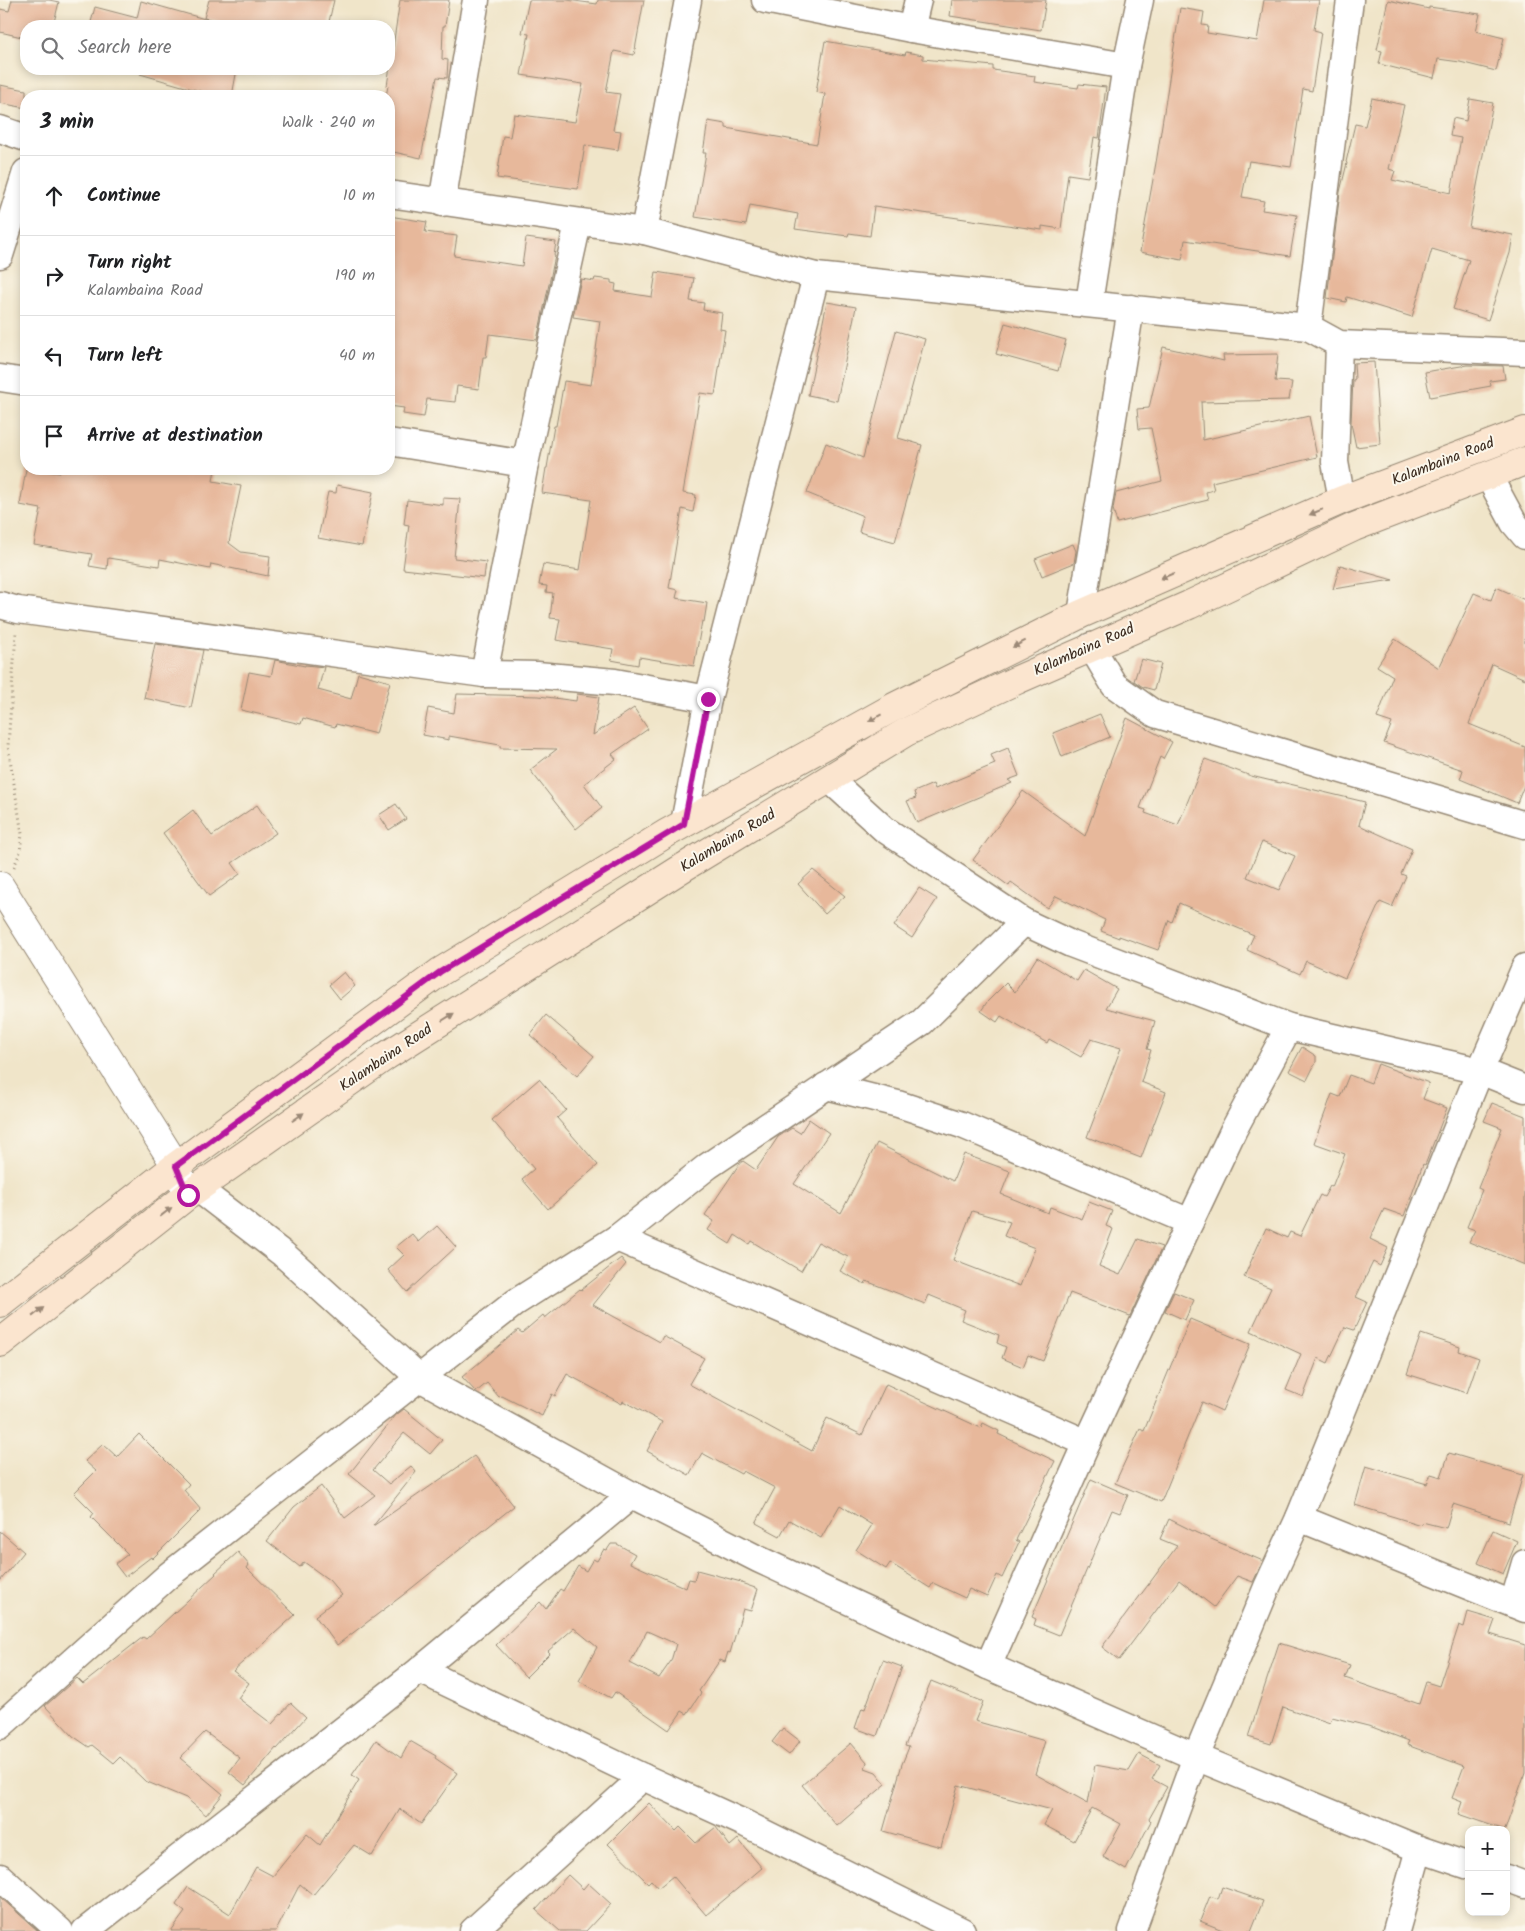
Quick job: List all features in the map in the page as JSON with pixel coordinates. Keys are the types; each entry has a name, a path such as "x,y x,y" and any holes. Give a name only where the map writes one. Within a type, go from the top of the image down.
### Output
{"main road":[{"name":"Kalambaina Road","path":"0,1303 176,1166 440,972 684,824 894,707 1081,614 1342,500 1525,431"},
{"name":"Kalambaina Road","path":"0,1343 192,1191 386,1056 684,867 906,732 1091,646 1189,605 1354,527 1525,461"}],"street":[{"path":"442,202 476,0"},
{"path":"644,232 688,0"},
{"path":"765,0 911,29 1126,66"},
{"path":"911,29 918,0"},
{"path":"1089,303 1126,66 1140,0"},
{"path":"1308,326 1350,0"},
{"path":"0,130 20,136"},
{"path":"0,255 20,191"},
{"path":"395,195 644,232 816,276 1308,326 1339,344 1525,352"},
{"path":"484,674 525,464 578,223"},
{"path":"684,824 708,699 816,276"},
{"path":"1081,614 1131,308"},
{"path":"1339,344 1335,462 1342,500"},
{"path":"0,378 20,381"},
{"path":"395,443 525,464"},
{"path":"1488,475 1514,523 1525,536"},
{"path":"9,607 484,674 537,674 615,682 708,699"},
{"path":"1091,646 1114,685 1155,714 1525,825"},
{"path":"829,779 884,829 1024,922 1071,944 1289,1027 1480,1071 1525,1089"},
{"path":"3,889 192,1191 283,1254 420,1378 632,1495 758,1559 988,1666 1196,1757 1419,1849 1465,1865"},
{"path":"0,1726 169,1575 516,1302 617,1238 708,1166 922,1022 1024,922"},
{"path":"1132,1931 1196,1757 1267,1587 1299,1518 1480,1071 1525,967"},
{"path":"988,1666 1087,1443 1190,1222 1234,1131 1289,1027"},
{"path":"826,1086 898,1104 962,1125 1190,1222"},
{"path":"617,1238 1087,1443"},
{"path":"86,1931 420,1670 632,1495"},
{"path":"1299,1518 1519,1606 1525,1563"},
{"path":"420,1670 746,1824 962,1931"},
{"path":"479,1929 643,1777"},
{"path":"1396,1931 1419,1849"},
{"path":"0,1877 60,1931"},
{"path":"1510,1879 1525,1884"}],"path":[{"path":"3,889 20,852 22,834 8,746 9,607"}],"building":[{"path":"12,0 49,0 59,2 54,20 20,20 20,37 0,32 0,9 9,11"},
{"path":"209,0 334,0 329,20 213,20 204,18"},
{"path":"400,0 449,0 445,26 443,26 442,59 448,60 447,78 437,77 421,158 395,152 395,90 387,90 387,86 389,75 395,75 395,33"},
{"path":"529,0 567,0 597,4 598,0 644,0 634,55 614,51 606,92 620,94 613,130 621,131 618,150 585,145 578,189 497,178 503,136 510,137 514,114 575,122 583,84 521,75 529,34 522,33"},
{"path":"952,0 1046,0 1041,30 950,16"},
{"path":"1264,0 1319,0 1314,30 1321,32 1312,91 1303,89 1291,167 1249,161 1242,197 1264,201 1262,210 1297,215 1290,256 1185,240 1182,260 1140,252 1180,8 1204,12 1202,25 1208,26 1207,33 1257,41"},
{"path":"1388,0 1429,9 1429,7 1480,14 1476,31 1504,38 1496,71 1460,62 1438,59 1434,78 1379,64 1382,51 1377,50"},
{"path":"141,1 208,20 92,20 95,7 137,18"},
{"path":"825,41 905,55 906,52 923,55 923,59 993,66 993,70 1035,76 1034,82 1078,88 1079,84 1106,87 1099,138 1094,137 1088,177 1068,174 1061,229 1042,226 1042,230 874,206 870,236 849,233 848,236 795,229 798,214 750,205 746,225 695,217 706,153 703,153 708,121 726,124 726,128 817,144 825,94 816,92"},
{"path":"144,75 236,75 233,90 196,90"},
{"path":"0,85 26,90 20,90 20,107 0,103"},
{"path":"1372,98 1404,105 1389,169 1395,171 1392,180 1451,193 1461,138 1450,136 1453,118 1466,121 1470,99 1493,103 1469,227 1513,235 1510,253 1488,320 1453,309 1469,260 1432,249 1412,317 1347,297 1346,302 1327,298 1340,192 1346,162 1355,124 1365,126"},
{"path":"395,217 427,222 425,232 457,236 454,256 522,266 526,238 556,242 555,256 537,340 489,334 486,357 483,357 479,389 457,386 455,402 427,399 424,417 403,414 404,408 395,407"},
{"path":"656,272 694,278 690,301 704,303 703,310 722,313 720,329 725,330 715,395 700,393 683,493 696,495 693,512 682,509 669,588 678,590 676,598 707,603 694,666 639,657 638,665 611,660 613,649 556,640 560,619 550,618 553,593 546,592 547,586 539,585 543,564 580,570 591,500 542,493 564,381 591,385 600,321 573,317 581,279 594,281 595,278 611,280 611,283 616,284 615,291 652,297"},
{"path":"827,302 856,307 837,401 808,395"},
{"path":"1005,323 1066,340 1058,371 996,354"},
{"path":"896,331 925,339 898,438 922,445 895,542 859,532 863,516 807,493 826,443 863,458"},
{"path":"1163,347 1224,361 1223,355 1278,354 1275,381 1292,382 1289,400 1201,402 1203,440 1309,416 1317,457 1212,482 1214,490 1206,492 1208,500 1117,523 1113,509 1116,493 1162,481 1151,428 1139,429 1137,409 1149,408"},
{"path":"1374,362 1380,444 1356,447 1351,423 1353,380 1355,379 1354,363"},
{"path":"1467,365 1503,366 1505,379 1490,381 1491,386 1430,397 1425,372"},
{"path":"25,475 214,475 213,481 241,486 229,543 241,552 270,556 268,576 211,564 210,569 160,559 159,566 108,558 107,569 89,566 92,554 34,545 41,509 20,505"},
{"path":"337,485 373,492 362,546 318,538 328,492 336,493"},
{"path":"443,498 460,499 454,558 486,562 484,578 403,569 409,525 404,524 407,500 443,505"},
{"path":"1073,544 1076,551 1074,563 1042,576 1035,559"},
{"path":"1340,565 1393,580 1333,589"},
{"path":"1496,587 1525,600 1525,679 1492,664 1469,724 1525,747 1525,783 1517,803 1460,779 1463,770 1384,743 1392,723 1377,718 1393,676 1377,666 1395,639 1439,668 1474,593 1491,600"},
{"path":"155,644 203,650 191,708 144,698"},
{"path":"1141,659 1161,664 1154,690 1143,687 1134,681"},
{"path":"275,660 305,666 324,667 318,690 351,699 358,673 390,682 376,734 336,724 335,727 303,718 301,724 241,710 249,672 271,676"},
{"path":"457,694 539,696 576,701 577,694 599,697 593,735 634,708 648,729 612,754 616,759 584,784 602,808 576,829 530,770 557,749 500,748 500,745 449,736 449,740 423,735 428,708 454,713"},
{"path":"1100,714 1110,737 1062,757 1053,733"},
{"path":"1127,718 1172,742 1163,759 1160,757 1140,808 1146,810 1145,813 1178,825 1205,759 1251,776 1365,802 1359,825 1412,849 1401,874 1406,876 1392,907 1380,902 1345,978 1306,961 1300,974 1247,950 1254,935 1179,903 1172,922 1169,920 1158,950 1119,936 1119,938 1101,931 1105,920 1056,896 1047,908 1011,882 1009,886 973,860 1023,791 1085,836","holes":["1262,842 1295,856 1279,890 1247,877"]},
{"path":"1008,748 1019,776 1008,780 1012,783 917,823 907,801 916,798 914,792 933,784 935,789 995,764 991,755"},
{"path":"396,804 406,819 389,830 379,815"},
{"path":"257,805 276,833 232,863 240,874 209,896 163,833 193,810 212,836"},
{"path":"813,870 845,896 825,914 798,884"},
{"path":"919,888 937,899 912,938 894,926"},
{"path":"1037,957 1077,981 1084,970 1117,989 1106,1008 1155,1021 1147,1049 1151,1050 1141,1082 1166,1092 1141,1158 1087,1137 1121,1048 1091,1039 1081,1057 1049,1039 1047,1043 1001,1016 997,1022 981,1011 987,1002 1006,983 1015,992"},
{"path":"344,972 355,986 340,999 329,985"},
{"path":"546,1015 594,1056 577,1076 530,1035"},
{"path":"1302,1047 1316,1056 1316,1062 1307,1080 1289,1071"},
{"path":"1378,1064 1429,1083 1423,1099 1447,1108 1425,1165 1423,1164 1404,1216 1384,1209 1370,1239 1388,1248 1380,1266 1373,1262 1356,1297 1367,1302 1354,1330 1345,1327 1328,1363 1318,1358 1303,1397 1286,1390 1301,1354 1251,1331 1271,1288 1244,1277 1266,1228 1287,1238 1290,1232 1300,1236 1320,1195 1324,1197 1330,1186 1332,1187 1345,1154 1314,1143 1332,1094 1340,1097 1349,1075 1371,1083"},
{"path":"539,1079 566,1110 557,1118 598,1165 548,1209 522,1179 534,1169 492,1120"},
{"path":"1492,1103 1525,1116 1525,1265 1469,1242 1475,1230 1467,1227 1482,1190 1478,1188 1502,1128 1484,1121"},
{"path":"809,1119 829,1133 794,1184 841,1213 877,1143 953,1181 964,1154 1010,1171 1001,1194 1048,1213 1050,1207 1082,1219 1089,1202 1112,1211 1106,1226 1113,1229 1099,1266 1120,1275 1138,1239 1162,1247 1130,1316 1070,1293 1043,1361 1028,1355 1023,1367 1002,1358 1006,1347 997,1343 999,1335 961,1320 965,1310 929,1295 925,1304 866,1281 865,1284 840,1271 848,1257 818,1242 801,1271 751,1241 749,1244 735,1235 730,1244 708,1230 714,1221 705,1215 740,1163 743,1161 756,1170 778,1137 792,1128 800,1133","holes":["972,1211 1010,1222 1004,1236 1035,1248 1020,1286 953,1260"]},
{"path":"437,1226 456,1247 407,1292 388,1270 404,1255 396,1247 412,1234 419,1242"},
{"path":"621,1258 626,1264 593,1305 660,1342 663,1336 704,1358 689,1384 812,1451 827,1418 862,1435 886,1384 981,1428 983,1423 999,1431 998,1434 1055,1461 1016,1540 1019,1542 1002,1578 997,1575 987,1597 969,1589 965,1598 933,1583 930,1588 890,1563 886,1569 856,1550 872,1525 840,1505 821,1538 789,1520 780,1536 756,1523 775,1488 743,1471 741,1474 702,1453 689,1475 647,1451 662,1422 623,1401 622,1404 567,1374 555,1396 552,1394 542,1416 502,1396 499,1397 487,1383 476,1392 462,1377 518,1330 522,1333 543,1315 545,1318"},
{"path":"1174,1292 1194,1300 1185,1320 1165,1311"},
{"path":"1190,1319 1250,1344 1222,1411 1202,1402 1161,1502 1115,1483 1140,1429 1144,1431"},
{"path":"1421,1334 1460,1347 1459,1351 1479,1358 1467,1393 1407,1374"},
{"path":"404,1409 442,1440 430,1454 404,1433 373,1470 389,1484 411,1466 416,1472 373,1526 474,1456 514,1506 337,1645 315,1616 342,1595 329,1580 304,1562 300,1567 267,1541 294,1507 321,1486 345,1518 375,1495 349,1474 396,1415"},
{"path":"139,1434 189,1484 184,1490 201,1510 152,1559 151,1557 125,1577 115,1564 128,1554 91,1517 94,1513 74,1493 96,1471 85,1461 103,1444 117,1457"},
{"path":"1449,1453 1523,1475 1509,1522 1453,1504 1446,1528 1422,1522 1421,1525 1355,1505 1366,1466 1427,1484 1431,1474 1441,1477"},
{"path":"1091,1479 1128,1495 1120,1513 1112,1510 1059,1635 1034,1625 1036,1619 1032,1617"},
{"path":"1169,1519 1263,1561 1253,1582 1237,1576 1214,1607 1179,1580 1119,1660 1102,1647 1177,1546 1160,1539"},
{"path":"1493,1530 1517,1541 1503,1574 1478,1563"},
{"path":"0,1531 24,1552 0,1581"},
{"path":"611,1544 617,1544 635,1554 630,1563 686,1588 689,1579 694,1580 697,1570 741,1582 758,1589 751,1611 743,1609 730,1653 728,1652 725,1662 720,1660 699,1691 701,1693 687,1714 682,1711 669,1730 615,1692 611,1698 579,1681 597,1647 574,1628 548,1651 550,1653 526,1677 496,1645 540,1602 546,1609 560,1589 563,1591 578,1566 586,1571 593,1559 597,1561 604,1549 607,1550","holes":["647,1631 676,1644 671,1661 659,1678 630,1663"]},
{"path":"238,1552 249,1565 247,1568 295,1615 233,1671 249,1683 238,1698 272,1724 291,1703 306,1717 276,1748 245,1785 229,1772 240,1758 205,1732 180,1758 223,1794 206,1815 186,1798 145,1781 120,1757 114,1763 92,1745 89,1747 73,1736 45,1706 77,1678 83,1684 143,1637 146,1639"},
{"path":"1468,1612 1495,1620 1490,1634 1525,1645 1525,1773 1506,1826 1493,1826 1458,1814 1462,1802 1452,1798 1464,1766 1407,1745 1409,1741 1372,1727 1332,1717 1330,1723 1283,1707 1271,1744 1248,1737 1279,1643 1350,1665 1345,1678 1419,1704 1426,1682 1439,1686 1459,1625 1464,1627"},
{"path":"883,1660 902,1667 877,1736 855,1728 862,1708 865,1709"},
{"path":"931,1681 983,1702 975,1721 1045,1741 1035,1774 1088,1803 1095,1765 1129,1771 1139,1754 1160,1765 1152,1779 1167,1787 1149,1819 1151,1821 1126,1870 1103,1857 1121,1824 1092,1808 1074,1841 1044,1825 1052,1810 958,1785 941,1847 883,1831 902,1764 909,1747 905,1746"},
{"path":"783,1728 800,1741 789,1755 772,1742"},
{"path":"376,1740 401,1758 410,1741 436,1756 435,1758 457,1773 421,1824 400,1809 372,1856 354,1845 313,1895 300,1884 276,1931 171,1931 185,1912 176,1905 188,1887 230,1914 256,1867 273,1876 307,1834 320,1845 359,1780 352,1775"},
{"path":"851,1743 867,1762 865,1768 876,1772 886,1784 837,1826 802,1785"},
{"path":"649,1803 676,1831 680,1827 696,1843 716,1827 730,1846 738,1839 762,1868 706,1915 673,1876 658,1888 651,1880 648,1883 608,1844"},
{"path":"568,1875 583,1889 588,1883 611,1904 586,1931 560,1931 536,1910"},
{"path":"1222,1887 1263,1901 1251,1931 1225,1931 1200,1921 1210,1896 1218,1899"},
{"path":"0,1897 38,1931 0,1931"}],"route":[{"path":"188,1195 176,1166 440,972 684,824 708,699"}]}
